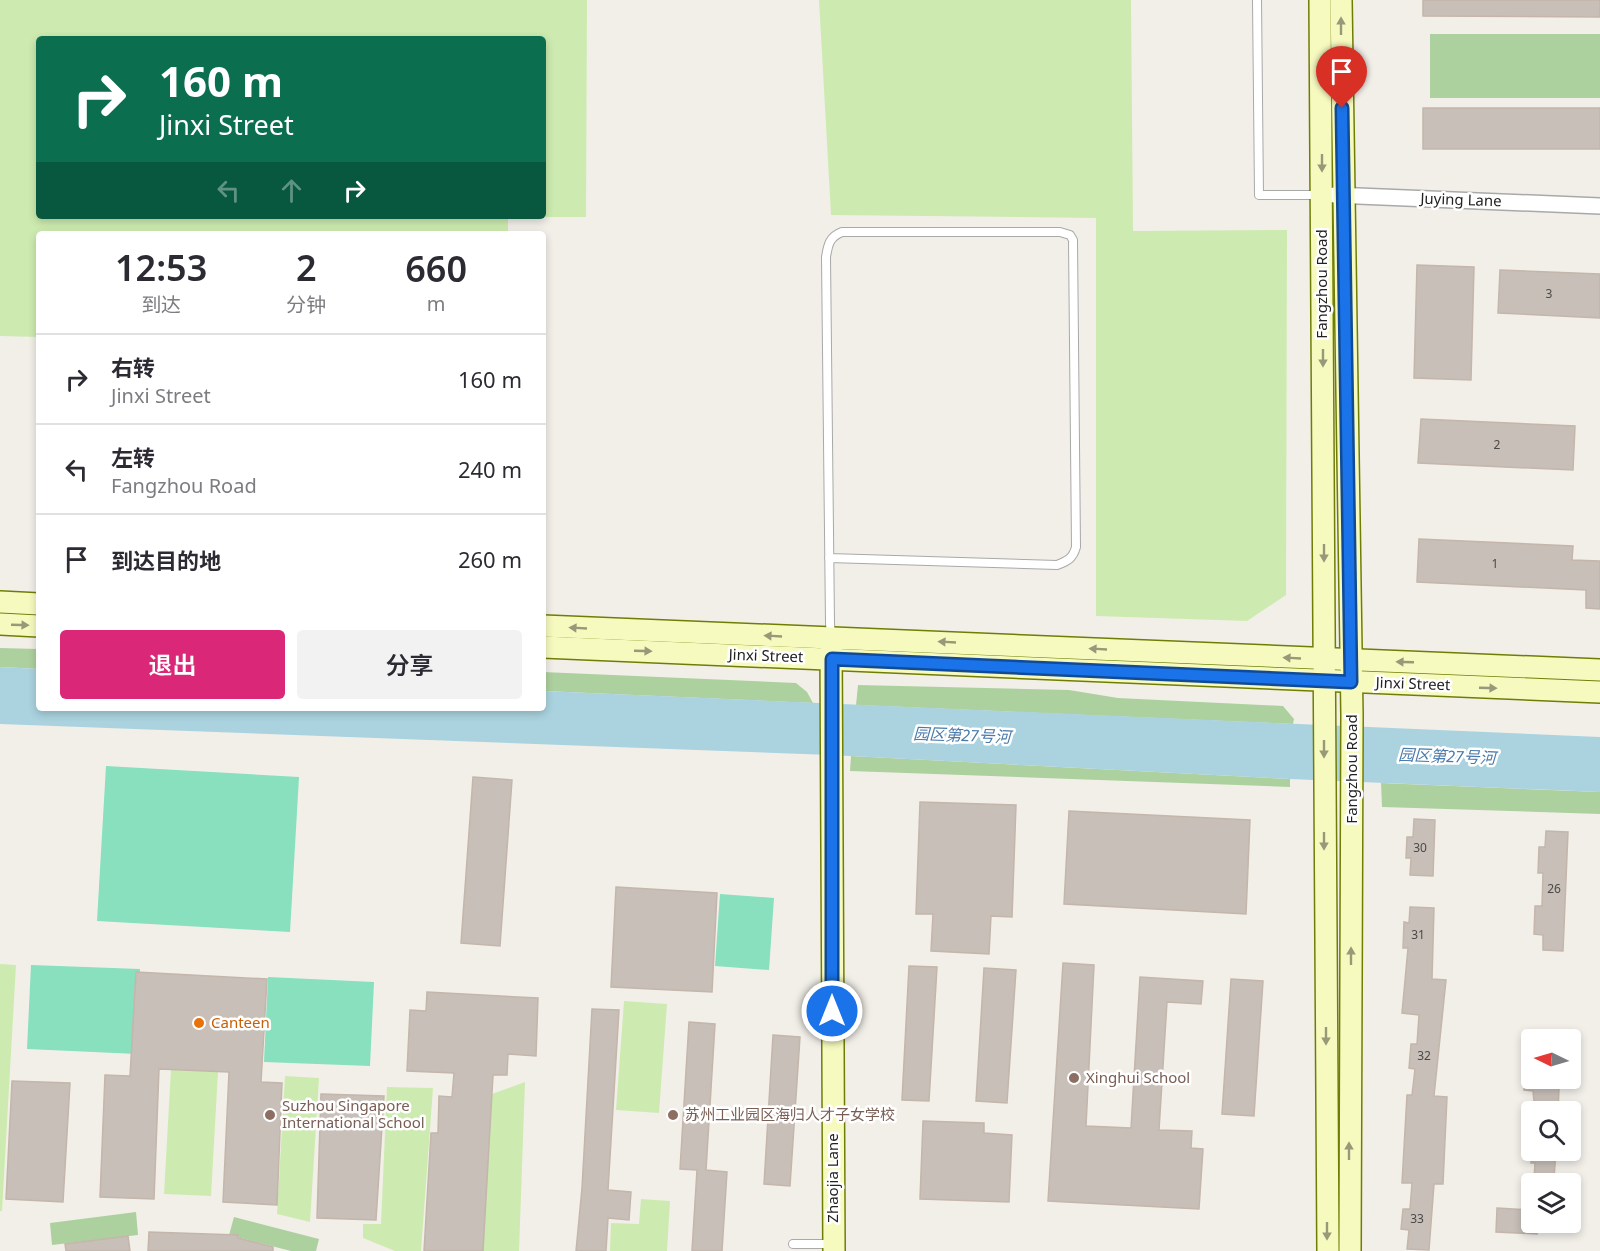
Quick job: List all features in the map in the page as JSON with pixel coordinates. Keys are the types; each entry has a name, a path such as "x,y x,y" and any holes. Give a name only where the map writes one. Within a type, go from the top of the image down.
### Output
{"main road":[{"name":"Fangzhou Road","path":"1320,0 1332,195 1351,660 1350,1251"},
{"name":"Fangzhou Road","path":"1328,1251 1324,716 1332,195 1341,0"},
{"path":"0,602 36,604"},
{"path":"0,624 36,626"},
{"name":"Jinxi Street","path":"546,626 831,638 1325,669 1351,682 1600,692"},
{"name":"Zhaojia Lane","path":"831,638 834,1247"},
{"name":"Jinxi Street","path":"546,647 832,659 1325,669 1351,660 1600,670"}],"street":[{"name":"Juying Lane","path":"1332,195 1600,206"}],"lane":[{"path":"1257,0 1259,195 1332,195"},
{"path":"829,558 1057,565 1068,561 1074,555 1076,547 1074,264 1073,240 1070,235 1060,232 842,232 834,235 829,243 826,258 829,558 831,638"},
{"path":"793,1244 834,1247"}],"green space":[{"path":"0,0 587,0 586,217 546,217 546,36 36,36 36,219 508,219 508,231 36,231 36,337 0,336"},
{"path":"819,0 1131,0 1133,231 1287,230 1286,595 1247,621 1096,616 1096,218 831,215"},
{"path":"1430,34 1600,34 1600,98 1430,98"},
{"path":"0,648 36,649 36,669 0,667"},
{"path":"546,672 796,683 807,692 813,703 546,691"},
{"path":"858,685 1069,690 1118,698 1283,706 1294,719 1293,724 856,705"},
{"path":"851,756 1290,779 1290,787 850,771"},
{"path":"106,766 299,777 290,932 97,921"},
{"path":"1381,783 1600,792 1600,814 1382,807"},
{"path":"720,894 774,898 769,970 715,966"},
{"path":"0,964 16,965 2,1211 0,1211"},
{"path":"31,965 140,969 137,1054 27,1049"},
{"path":"268,977 374,982 370,1066 264,1062"},
{"path":"624,1001 667,1004 659,1113 616,1110"},
{"path":"171,1069 218,1072 211,1196 164,1194"},
{"path":"285,1076 319,1078 310,1222 277,1214"},
{"path":"525,1082 519,1251 483,1251 492,1094"},
{"path":"387,1087 433,1088 421,1251 395,1251 363,1238 363,1224 381,1224"},
{"path":"641,1199 670,1201 667,1251 610,1251 611,1223 639,1224"},
{"path":"136,1212 138,1235 52,1245 50,1223"},
{"path":"234,1217 319,1239 316,1251 291,1251 229,1235"}],"water":[{"name":"园区第27号河","path":"0,667 36,669 36,711 546,711 546,691 1600,737 1600,792 1290,779 831,755 0,724"}],"building":[{"path":"1423,0 1600,0 1600,17 1423,16"},
{"path":"1423,108 1600,108 1600,149 1423,149"},
{"path":"1417,265 1474,267 1471,380 1414,378"},
{"path":"1500,270 1600,274 1600,318 1498,313"},
{"path":"1421,419 1575,426 1573,470 1418,463"},
{"path":"1419,539 1573,546 1572,560 1600,561 1600,609 1586,608 1586,590 1417,582"},
{"path":"473,777 512,780 500,946 461,943"},
{"path":"920,802 1016,805 1012,917 991,916 989,954 931,951 933,914 916,914"},
{"path":"1069,811 1250,820 1246,914 1064,904"},
{"path":"1414,819 1435,820 1433,876 1410,875 1411,858 1406,858 1407,837 1413,837"},
{"path":"1546,831 1568,832 1563,951 1543,950 1543,935 1534,934 1535,906 1542,906 1543,873 1538,873 1539,847 1545,847"},
{"path":"616,887 717,893 712,992 611,987"},
{"path":"1410,907 1434,908 1432,979 1446,980 1434,1096 1447,1097 1443,1184 1434,1184 1429,1250 1407,1249 1409,1230 1401,1229 1403,1209 1410,1209 1412,1183 1402,1183 1407,1095 1412,1095 1415,1069 1409,1068 1411,1044 1417,1044 1419,1015 1402,1013 1408,948 1403,948 1404,922 1409,923"},
{"path":"1063,963 1094,965 1086,1126 1131,1128 1140,977 1203,981 1201,1004 1167,1002 1159,1130 1192,1131 1191,1148 1203,1149 1199,1209 1048,1201"},
{"path":"909,966 937,967 929,1101 902,1100"},
{"path":"984,968 1016,970 1007,1103 976,1101"},
{"path":"136,972 267,979 261,1082 282,1083 277,1205 223,1202 229,1072 159,1069 154,1199 100,1197 105,1075 130,1076"},
{"path":"1231,979 1263,981 1254,1116 1222,1114"},
{"path":"427,992 538,998 536,1056 508,1054 507,1075 493,1075 483,1251 424,1251 431,1133 438,1133 439,1096 452,1097 454,1073 407,1071 410,1010 426,1011"},
{"path":"592,1009 619,1010 608,1190 631,1192 629,1220 608,1218 606,1251 576,1251 582,1188"},
{"path":"689,1022 715,1024 706,1170 727,1172 722,1251 692,1251 697,1170 680,1169"},
{"path":"773,1035 800,1037 790,1186 764,1184"},
{"path":"12,1081 70,1083 63,1202 6,1199"},
{"path":"1559,1089 1558,1101 1534,1101 1533,1091 1524,1090"},
{"path":"321,1094 384,1096 376,1220 317,1218"},
{"path":"923,1121 984,1123 984,1133 1012,1135 1009,1202 920,1199"},
{"path":"1531,1161 1555,1161 1554,1173 1534,1173 1535,1163 1531,1163"},
{"path":"1497,1208 1521,1209 1521,1233 1537,1234 1496,1232"},
{"path":"149,1232 238,1235 238,1238 273,1247 273,1251 148,1251"},
{"path":"128,1236 130,1251 66,1251 65,1244"}],"place":[{"name":"Canteen","path":"199,1023"},
{"name":"Xinghui School","path":"1074,1078"},
{"name":"Suzhou Singapore International School","path":"270,1115"},
{"name":"苏州工业园区海归人才子女学校","path":"673,1115"}],"route":[{"path":"832,1011 832,659 1351,682 1342,108"}]}
